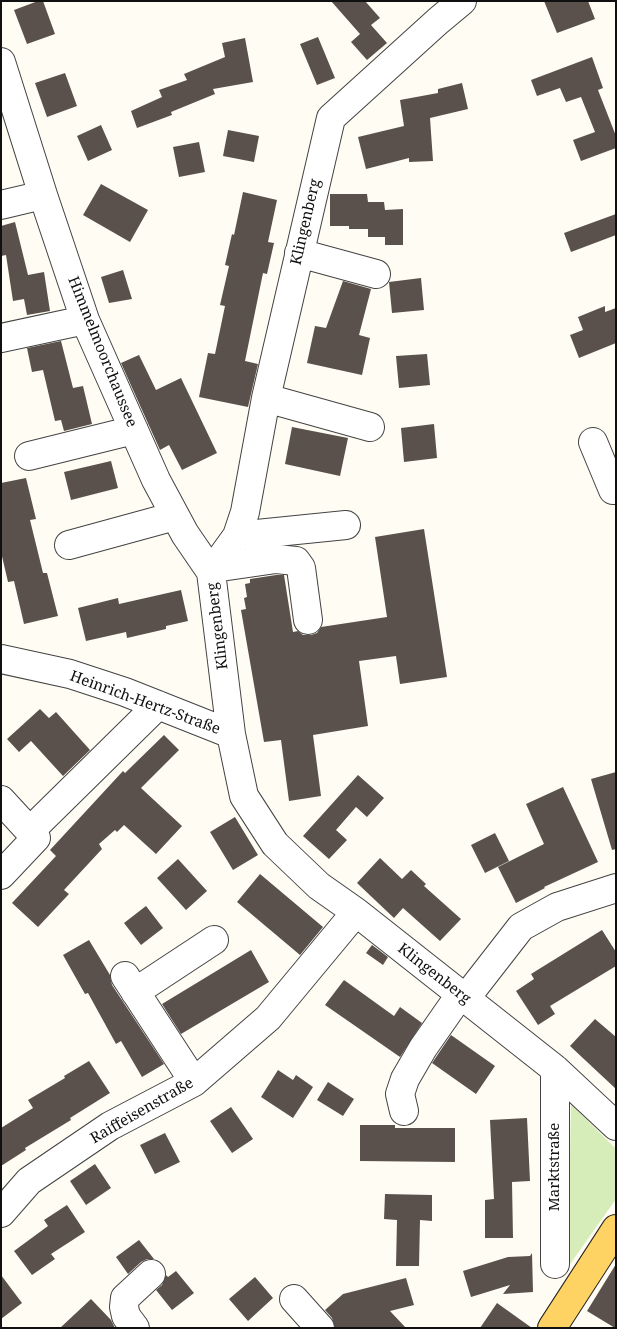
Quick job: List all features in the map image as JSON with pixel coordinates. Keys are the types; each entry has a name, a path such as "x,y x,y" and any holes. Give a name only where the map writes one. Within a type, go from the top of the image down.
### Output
{"main road":[{"path":"552,1328 616,1229"}],"street":[{"name":"Klingenberg","path":"462,1 331,118 266,398 245,512 237,536 213,570 231,734 244,796 275,844 319,886 356,912 556,1069 616,1126"},
{"name":"Himmelmoorchaussee","path":"2,70 85,320 156,480 185,534 213,570"},
{"path":"1,205 43,195"},
{"path":"299,253 376,274"},
{"path":"1,338 85,320"},
{"path":"266,398 370,427"},
{"path":"28,456 134,430"},
{"path":"594,442 613,490 616,489"},
{"path":"69,545 175,516"},
{"path":"237,536 346,525"},
{"path":"213,570 271,560 296,560 301,568 308,620"},
{"name":"Heinrich-Hertz-Straße","path":"1,659 70,674 125,692 231,734"},
{"path":"34,827 158,705"},
{"path":"1,800 36,838 1,875"},
{"path":"404,1111 400,1094 404,1079 423,1048 521,927 557,907 616,888"},
{"name":"Raiffeisenstraße","path":"1,1214 30,1181 110,1126 194,1082 268,1018 356,912"},
{"path":"194,1082 130,984 214,940"},
{"name":"Marktstraße","path":"555,1264 556,1069"},
{"path":"135,1328 126,1316 125,1298 151,1274"},
{"path":"294,1299 320,1328"}],"green space":[{"path":"571,1104 616,1149 616,1199 568,1267"}],"building":[{"path":"43,1 55,34 27,44 14,10"},
{"path":"331,1 365,1 380,18 371,25 387,43 367,60 351,42 360,34"},
{"path":"544,1 588,1 595,19 557,33"},
{"path":"318,37 335,78 317,85 300,44"},
{"path":"245,38 253,82 213,89 215,94 171,112 172,115 137,128 131,111 162,97 159,90 187,80 184,74 225,57 222,43"},
{"path":"592,57 603,88 598,90 616,136 616,148 581,161 573,140 595,132 581,97 566,102 560,88 537,96 531,80"},
{"path":"65,73 77,106 47,117 35,83"},
{"path":"462,83 468,109 430,118 433,161 409,162 409,158 366,169 358,137 404,126 400,100 438,93 438,89"},
{"path":"101,125 112,150 88,161 77,136"},
{"path":"228,130 259,136 254,162 223,156"},
{"path":"199,142 205,172 179,177 173,147"},
{"path":"101,184 148,210 130,242 83,215"},
{"path":"243,192 277,200 268,242 274,243 267,274 263,273 245,361 258,364 248,407 199,397 208,353 215,354 225,306 220,305 229,266 225,265 232,234 234,235"},
{"path":"330,194 367,194 368,202 384,202 385,210 403,209 403,245 385,245 385,237 368,237 368,229 330,226"},
{"path":"616,214 616,235 571,252 564,233"},
{"path":"15,222 28,275 44,272 50,311 27,315 24,299 13,301 6,255 1,256 1,226"},
{"path":"123,270 132,299 109,303 101,277"},
{"path":"421,278 424,310 392,313 389,282"},
{"path":"343,281 371,289 359,335 370,338 362,375 307,363 315,326 326,328"},
{"path":"605,306 605,312 616,308 616,343 579,358 570,335 583,330 578,317"},
{"path":"61,341 73,388 83,386 92,424 64,431 61,420 55,421 43,370 32,372 27,348"},
{"path":"427,354 430,385 399,388 396,356"},
{"path":"139,355 156,390 181,378 217,453 182,470 169,445 160,450 121,363"},
{"path":"434,424 437,458 404,462 401,428"},
{"path":"292,427 348,438 340,476 285,464"},
{"path":"111,461 118,488 71,500 64,472"},
{"path":"26,478 36,519 30,520 43,573 47,573 58,616 24,624 14,581 8,582 1,552 1,483"},
{"path":"424,529 447,677 400,684 396,656 359,661 368,726 313,735 321,796 289,801 281,740 264,742 241,610 246,609 244,598 247,597 245,584 250,583 250,579 284,575 293,632 298,631 303,635 317,633 321,627 387,617 375,537"},
{"path":"181,590 188,621 166,626 166,629 127,638 126,632 86,641 78,608 118,598 119,604"},
{"path":"40,709 49,718 56,712 90,750 63,776 31,741 19,752 7,739"},
{"path":"164,735 179,750 141,788 182,826 156,854 124,825 117,832 115,830 99,844 102,849 64,890 69,894 38,927 12,903 56,856 50,850 123,771 125,773"},
{"path":"616,772 616,849 612,850 591,779"},
{"path":"358,775 384,798 367,817 356,807 336,830 347,840 329,859 303,836"},
{"path":"563,787 598,862 544,887 516,903 498,867 544,844 526,804"},
{"path":"235,817 258,855 233,870 210,832"},
{"path":"495,833 509,861 485,873 471,845"},
{"path":"380,858 402,879 411,870 426,884 424,886 461,919 440,941 403,908 394,918 357,883"},
{"path":"178,859 207,891 186,910 157,878"},
{"path":"260,874 323,927 300,955 237,902"},
{"path":"146,906 163,928 141,945 124,923"},
{"path":"602,930 616,952 616,966 550,1006 555,1014 538,1025 516,991 534,979 531,974"},
{"path":"89,940 110,975 112,985 164,1064 142,1077 121,1041 116,1044 88,993 85,994 63,955"},
{"path":"372,945 388,957 383,965 366,953"},
{"path":"251,950 269,982 181,1034 162,1004"},
{"path":"344,980 394,1016 400,1007 422,1023 400,1057 325,1005"},
{"path":"595,1019 616,1037 616,1089 570,1046"},
{"path":"451,1035 495,1066 476,1094 432,1063"},
{"path":"89,1061 110,1093 25,1148 26,1150 1,1166 1,1128 33,1108 28,1100"},
{"path":"278,1070 293,1080 296,1075 313,1087 293,1118 261,1097"},
{"path":"328,1082 354,1099 343,1116 317,1100"},
{"path":"231,1107 253,1139 232,1153 210,1121"},
{"path":"527,1118 530,1181 512,1182 513,1238 485,1238 485,1200 494,1199 490,1120"},
{"path":"360,1125 395,1125 395,1128 455,1128 455,1162 360,1161"},
{"path":"165,1133 180,1162 155,1174 140,1145"},
{"path":"95,1164 111,1188 86,1205 70,1181"},
{"path":"385,1194 432,1195 432,1221 420,1220 419,1266 396,1266 397,1220 384,1219"},
{"path":"67,1205 85,1232 51,1254 55,1259 32,1275 14,1251 48,1226 44,1220"},
{"path":"139,1240 154,1259 147,1259 141,1262 128,1274 116,1257"},
{"path":"532,1253 533,1292 503,1294 510,1285 471,1297 463,1271 508,1257 530,1256"},
{"path":"616,1264 616,1328 615,1328 587,1311"},
{"path":"176,1271 194,1293 172,1310 156,1290 162,1285 166,1275 168,1277"},
{"path":"1,1275 22,1303 1,1319"},
{"path":"255,1277 273,1298 248,1321 229,1299"},
{"path":"406,1278 414,1305 390,1311 406,1328 335,1328 332,1318 325,1310 343,1294"},
{"path":"91,1299 111,1320 115,1328 60,1328"},
{"path":"497,1303 532,1328 480,1328"}]}
